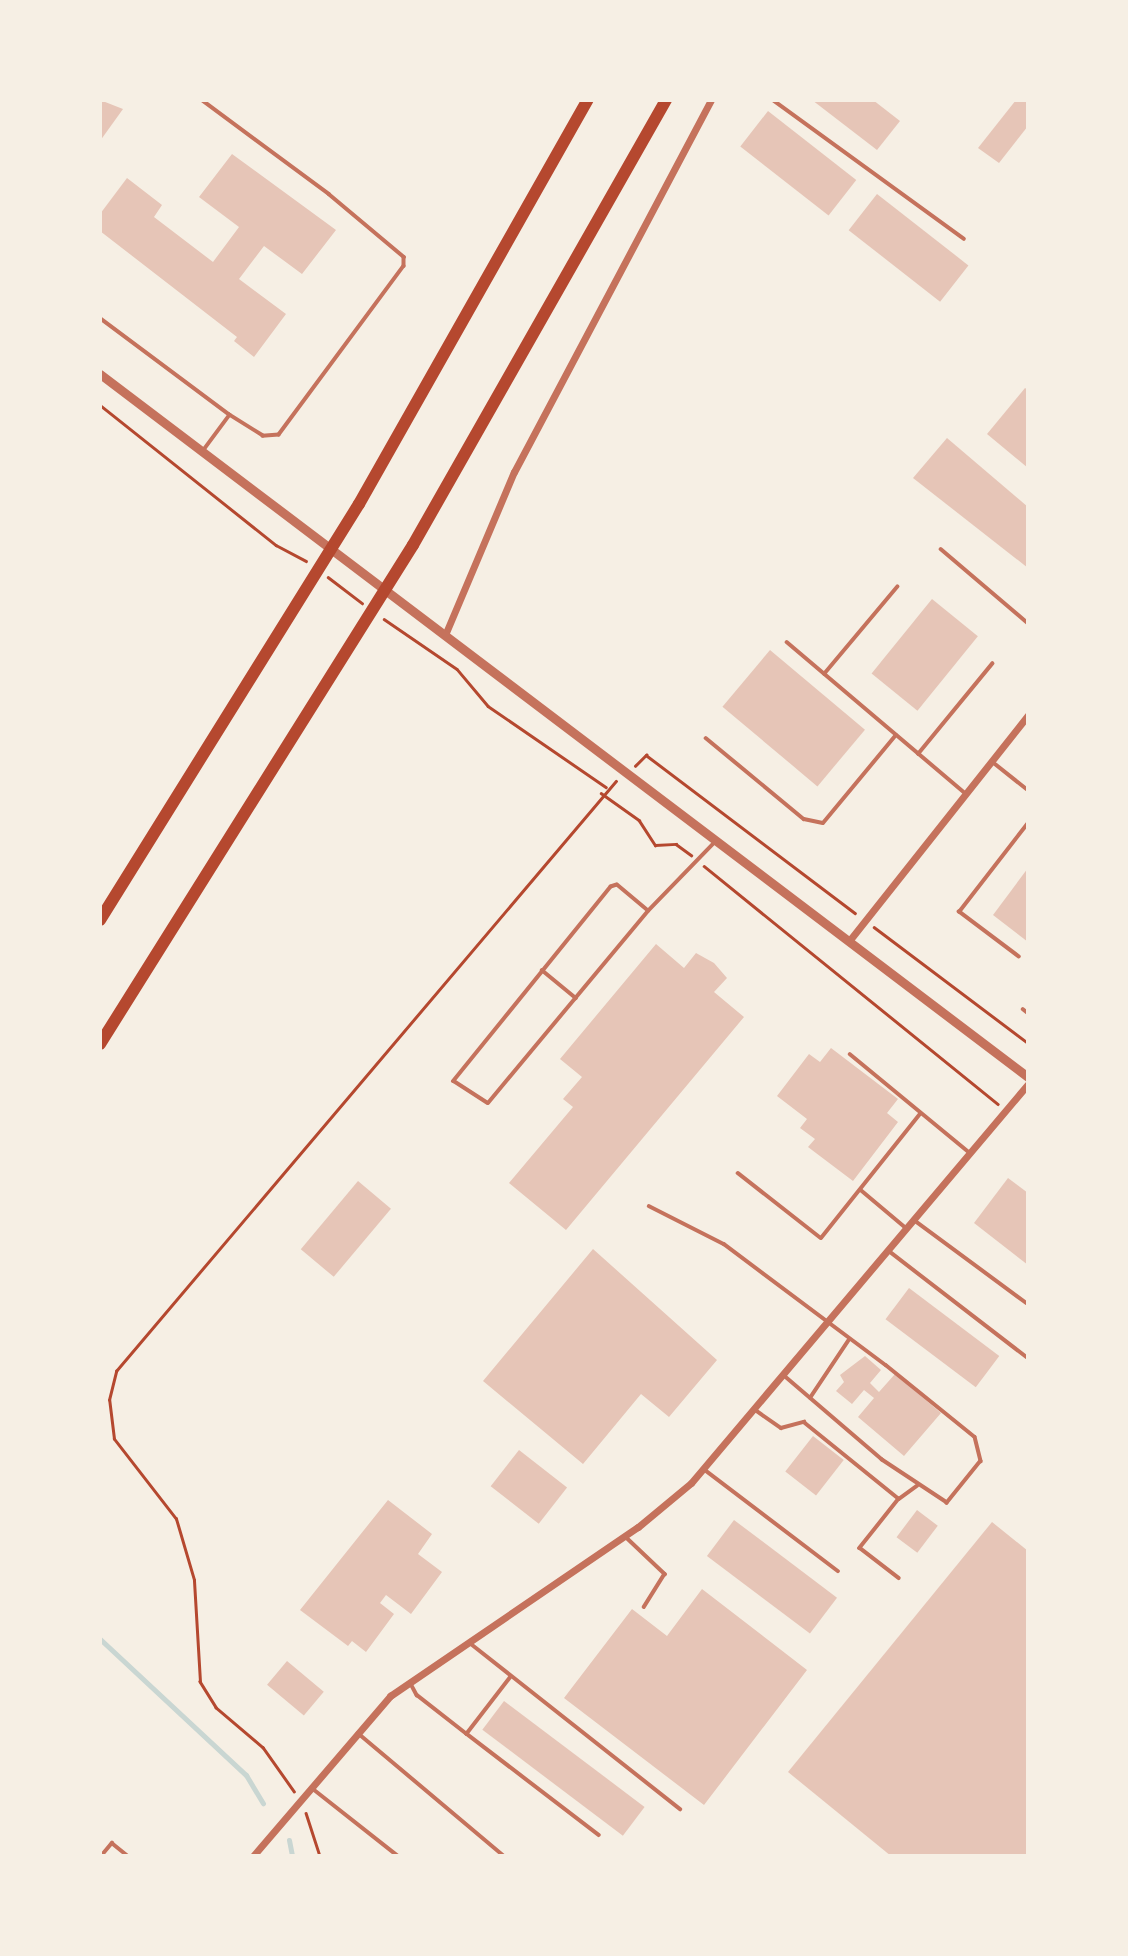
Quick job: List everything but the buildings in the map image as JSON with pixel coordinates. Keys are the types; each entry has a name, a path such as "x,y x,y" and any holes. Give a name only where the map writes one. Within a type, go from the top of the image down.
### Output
{"highway":[{"path":"100,920 359,504 588,100"},
{"path":"100,1044 413,545 666,100"}],"street":[{"path":"445,635 514,472 711,100"},
{"path":"100,374 1028,1077"},
{"path":"849,941 968,795 1028,715"},
{"path":"253,1856 357,1731 410,1681 624,1536 703,1469 1028,1084"}],"lane":[{"path":"100,318 230,415 263,436 279,435 403,274 404,257 202,100"},
{"path":"773,100 964,239"},
{"path":"202,452 230,415"},
{"path":"941,549 1028,623"},
{"path":"824,674 897,587"},
{"path":"787,642 968,795"},
{"path":"918,754 992,664"},
{"path":"706,738 804,819 823,823 896,735"},
{"path":"993,763 1028,790"},
{"path":"1018,957 959,912 1028,823"},
{"path":"648,911 617,885 611,887 454,1081 488,1103 648,911 716,841"},
{"path":"542,970 576,998"},
{"path":"1023,1009 1028,1013"},
{"path":"850,1054 917,1104 920,1114 969,1152"},
{"path":"738,1173 821,1238 920,1114"},
{"path":"860,1190 905,1227"},
{"path":"649,1206 724,1244 975,1437 981,1461 947,1503 917,1486 782,1375"},
{"path":"912,1219 1028,1304"},
{"path":"887,1250 1028,1358"},
{"path":"810,1399 848,1341"},
{"path":"754,1409 781,1427 804,1422 899,1499"},
{"path":"703,1469 838,1571"},
{"path":"900,1578 860,1548 899,1499 917,1486"},
{"path":"624,1536 665,1574 645,1607"},
{"path":"468,1641 680,1809"},
{"path":"467,1734 511,1677"},
{"path":"410,1681 417,1695 599,1835"},
{"path":"357,1731 504,1856"},
{"path":"309,1787 398,1856"},
{"path":"101,1856 112,1843 128,1856"}],"path":[{"path":"100,405 275,545 309,563"},
{"path":"319,571 457,669 488,706 607,787"},
{"path":"646,755 1028,1043"},
{"path":"320,1856 319,1836 263,1748 216,1708 200,1682 194,1580 176,1518 114,1438 109,1400 116,1371 607,787 627,773"},
{"path":"807,945 1006,1110"}],"waterway":[{"path":"100,1639 246,1775 263,1803"},
{"path":"289,1840 292,1856"}]}
